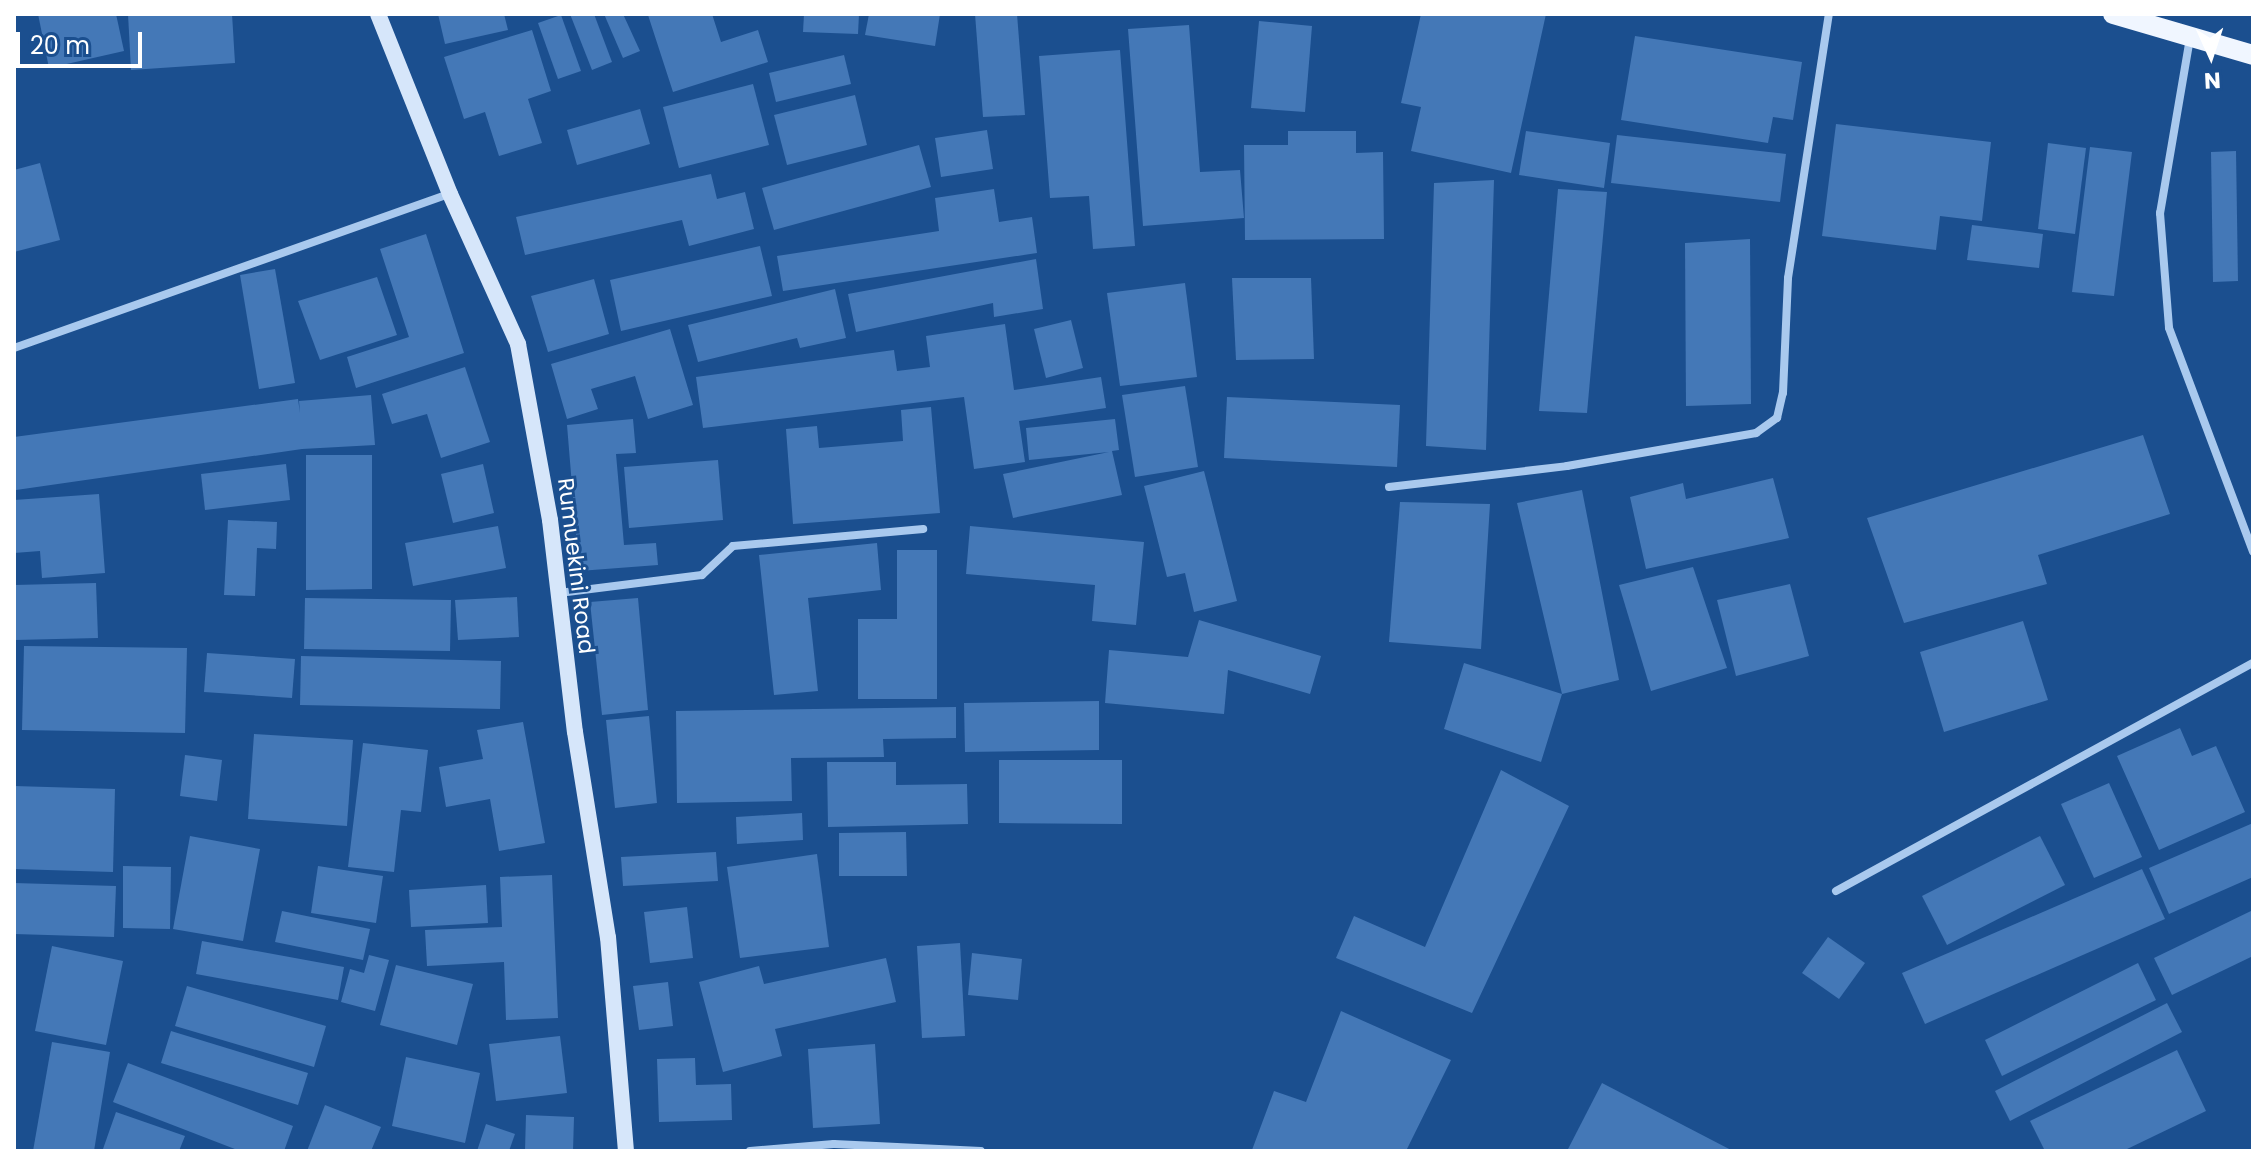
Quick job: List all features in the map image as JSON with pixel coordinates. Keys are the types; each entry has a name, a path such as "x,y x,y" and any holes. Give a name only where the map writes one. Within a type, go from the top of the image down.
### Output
{"main road":[{"path":"2113,14 2253,55"}],"street":[{"name":"Rumuekini Road","path":"378,14 450,194 518,344 608,937 626,1151"},
{"path":"1389,487 1567,466 1756,433 1777,418 1783,393 1788,278 1829,14"},
{"path":"2190,37 2160,213 2169,328 2253,552"},
{"path":"14,348 450,194"},
{"path":"558,593 702,575 733,546 923,529"},
{"path":"1836,891 2253,663"},
{"path":"750,1151 834,1144 981,1151"}],"building":[{"path":"38,14 116,14 124,51 49,68"},
{"path":"128,14 232,14 235,63 131,70"},
{"path":"438,14 504,14 508,30 445,44"},
{"path":"570,14 594,14 612,62 592,70"},
{"path":"604,14 623,14 640,51 623,58"},
{"path":"712,14 721,42 758,30 768,62 673,92 648,15"},
{"path":"804,14 859,14 858,34 803,32"},
{"path":"869,14 940,14 935,46 865,35"},
{"path":"975,14 1017,14 1025,115 983,117"},
{"path":"1421,14 1546,14 1511,173 1411,151 1421,107 1401,103"},
{"path":"561,15 581,71 558,79 538,23"},
{"path":"1259,21 1312,26 1305,112 1251,108"},
{"path":"1189,25 1200,172 1240,170 1244,218 1143,226 1128,29"},
{"path":"532,30 551,91 528,99 542,143 499,156 485,112 464,119 444,57"},
{"path":"1635,36 1802,62 1793,120 1773,117 1768,143 1621,120"},
{"path":"1120,50 1135,246 1093,249 1089,196 1050,198 1039,56"},
{"path":"844,55 851,84 776,102 769,73"},
{"path":"753,84 769,145 679,168 663,107"},
{"path":"855,95 867,145 787,165 774,115"},
{"path":"640,109 650,144 577,165 567,130"},
{"path":"1836,124 1991,142 1982,221 1940,216 1936,250 1822,236"},
{"path":"987,130 993,169 941,177 935,138"},
{"path":"1288,131 1356,131 1356,153 1383,152 1384,239 1245,240 1244,145 1288,145"},
{"path":"1526,131 1610,143 1604,188 1519,175"},
{"path":"1617,135 1786,154 1780,202 1611,183"},
{"path":"2048,143 2086,148 2075,234 2038,229"},
{"path":"919,145 931,187 774,230 762,188"},
{"path":"2090,147 2132,152 2114,296 2072,292"},
{"path":"2236,151 2238,281 2213,282 2211,152"},
{"path":"40,163 60,240 14,252 14,170"},
{"path":"711,174 717,199 745,192 754,229 689,246 682,220 525,255 516,217"},
{"path":"1494,180 1486,450 1426,446 1434,183"},
{"path":"994,189 999,222 1032,217 1037,253 783,291 777,256 939,231 935,198"},
{"path":"1558,189 1607,192 1587,413 1539,411"},
{"path":"1972,225 2043,234 2039,268 1967,260"},
{"path":"426,234 464,353 356,388 347,357 409,337 380,249"},
{"path":"1750,239 1751,404 1686,406 1685,243"},
{"path":"760,246 772,296 621,331 610,280"},
{"path":"1036,259 1043,309 994,317 993,303 856,332 848,294"},
{"path":"275,269 295,383 259,389 240,275"},
{"path":"377,277 397,335 320,360 298,301"},
{"path":"1232,278 1311,278 1314,359 1236,360"},
{"path":"594,279 609,334 548,352 531,296"},
{"path":"1185,283 1197,377 1120,386 1107,293"},
{"path":"835,289 846,338 800,348 797,338 698,362 688,325"},
{"path":"1071,320 1083,368 1046,378 1034,329"},
{"path":"1005,324 1014,390 1101,377 1106,408 1019,421 1025,462 974,469 964,397 703,428 696,377 894,350 897,371 930,367 926,336"},
{"path":"670,329 693,405 648,419 635,376 591,389 598,409 567,419 551,364"},
{"path":"465,367 490,442 441,458 427,414 392,424 382,394"},
{"path":"1185,386 1198,467 1135,477 1122,395"},
{"path":"371,395 375,445 302,449 16,490 14,437 298,399 300,413 299,401"},
{"path":"1227,397 1400,405 1397,467 1224,458"},
{"path":"931,407 940,513 793,524 786,429 817,426 819,448 903,441 901,410"},
{"path":"633,419 636,453 616,454 624,545 656,543 658,565 579,571 567,425"},
{"path":"1115,419 1119,450 1112,451 1122,495 1013,518 1003,474 1109,452 1029,460 1026,428"},
{"path":"2143,435 2170,514 2038,555 2047,584 1904,623 1867,518"},
{"path":"306,455 372,455 372,589 306,590"},
{"path":"718,460 723,520 629,528 624,467"},
{"path":"286,464 290,500 205,510 201,474"},
{"path":"483,464 494,513 453,523 441,474"},
{"path":"1204,471 1237,601 1194,612 1185,573 1167,577 1144,486"},
{"path":"1773,478 1789,538 1646,569 1630,497 1683,483 1686,499"},
{"path":"1582,490 1619,680 1562,694 1517,503"},
{"path":"99,494 105,573 42,578 40,551 14,553 14,500"},
{"path":"1400,502 1490,504 1481,649 1389,642"},
{"path":"228,520 277,522 276,549 257,548 255,596 224,595"},
{"path":"498,526 506,568 413,586 405,543"},
{"path":"970,526 1144,542 1136,625 1092,621 1095,585 966,574"},
{"path":"877,543 881,590 808,598 818,691 774,695 759,555"},
{"path":"897,550 937,550 937,699 858,699 858,619 897,619"},
{"path":"1693,567 1727,668 1651,691 1619,585"},
{"path":"96,583 98,638 15,640 14,585"},
{"path":"1790,584 1809,656 1736,676 1717,600"},
{"path":"517,597 519,637 458,640 455,600"},
{"path":"305,598 451,600 450,651 304,649"},
{"path":"638,598 648,710 602,715 590,602"},
{"path":"1199,620 1321,656 1310,694 1228,670 1224,714 1105,703 1109,650 1188,657"},
{"path":"2023,621 2048,700 1944,732 1920,652"},
{"path":"24,646 187,648 185,733 22,730"},
{"path":"207,653 295,659 292,698 204,692"},
{"path":"301,656 501,661 500,709 300,705"},
{"path":"1464,663 1562,694 1541,762 1444,729"},
{"path":"1099,701 1099,750 965,752 964,703"},
{"path":"956,707 956,738 883,739 884,757 791,758 792,801 677,803 676,711"},
{"path":"649,716 657,803 615,808 606,720"},
{"path":"523,722 545,843 499,851 490,799 446,807 439,767 483,759 477,730"},
{"path":"2180,728 2192,756 2216,746 2245,812 2159,850 2117,756"},
{"path":"254,734 353,740 347,826 248,819"},
{"path":"363,743 428,750 421,812 401,810 394,872 348,867"},
{"path":"185,755 222,760 217,801 180,796"},
{"path":"999,760 1122,760 1122,824 999,823"},
{"path":"827,762 896,762 896,785 967,784 968,824 828,827"},
{"path":"1501,770 1569,806 1472,1013 1336,958 1354,916 1425,947"},
{"path":"2109,783 2142,857 2094,878 2061,804"},
{"path":"14,786 115,789 113,872 14,869"},
{"path":"802,813 803,840 737,844 736,817"},
{"path":"2253,823 2253,877 2169,914 2149,868"},
{"path":"906,832 907,876 839,876 839,833"},
{"path":"190,836 260,849 243,941 173,929"},
{"path":"2040,836 2065,885 1947,945 1922,896"},
{"path":"716,852 718,881 623,886 621,857"},
{"path":"817,854 829,947 740,958 727,867"},
{"path":"123,866 171,867 170,929 123,928"},
{"path":"318,866 383,876 376,923 311,913"},
{"path":"2142,869 2165,919 1925,1024 1902,973"},
{"path":"552,875 558,1018 506,1020 504,962 427,966 425,930 502,927 500,877"},
{"path":"14,883 116,886 114,937 14,934"},
{"path":"486,885 488,923 411,927 409,890"},
{"path":"687,907 693,958 650,963 644,912"},
{"path":"2253,910 2253,956 2172,995 2154,958"},
{"path":"282,911 370,929 363,960 275,942"},
{"path":"1828,937 1865,963 1839,999 1802,973"},
{"path":"202,941 344,967 338,1000 196,974"},
{"path":"960,943 965,1036 922,1038 917,946"},
{"path":"52,946 123,961 106,1045 35,1031"},
{"path":"972,953 1022,959 1018,1000 968,995"},
{"path":"369,955 389,960 375,1011 341,1002 350,969 364,973"},
{"path":"886,958 896,1002 775,1029 782,1056 723,1072 699,982 759,966 764,984"},
{"path":"2138,963 2156,1000 2002,1076 1985,1040"},
{"path":"396,965 473,984 457,1045 380,1025"},
{"path":"668,982 673,1026 639,1030 633,986"},
{"path":"187,986 326,1026 314,1067 175,1026"},
{"path":"2167,1003 2182,1032 2010,1121 1995,1091"},
{"path":"1341,1011 1451,1060 1406,1151 1252,1150 1274,1091 1306,1102"},
{"path":"171,1031 308,1073 298,1105 161,1063"},
{"path":"560,1036 567,1093 496,1101 489,1044"},
{"path":"52,1042 110,1052 94,1151 33,1151"},
{"path":"875,1044 880,1124 813,1128 808,1049"},
{"path":"2177,1050 2206,1111 2123,1151 2045,1151 2030,1121"},
{"path":"406,1057 480,1073 465,1143 392,1126"},
{"path":"695,1058 696,1085 731,1084 732,1120 659,1122 657,1059"},
{"path":"128,1063 293,1126 284,1151 240,1151 113,1102"},
{"path":"1602,1083 1733,1151 1567,1151"},
{"path":"325,1105 381,1127 371,1151 307,1151"},
{"path":"116,1112 185,1136 179,1151 103,1149"},
{"path":"526,1115 574,1117 573,1151 525,1151"},
{"path":"486,1124 515,1134 509,1151 477,1151"}]}
